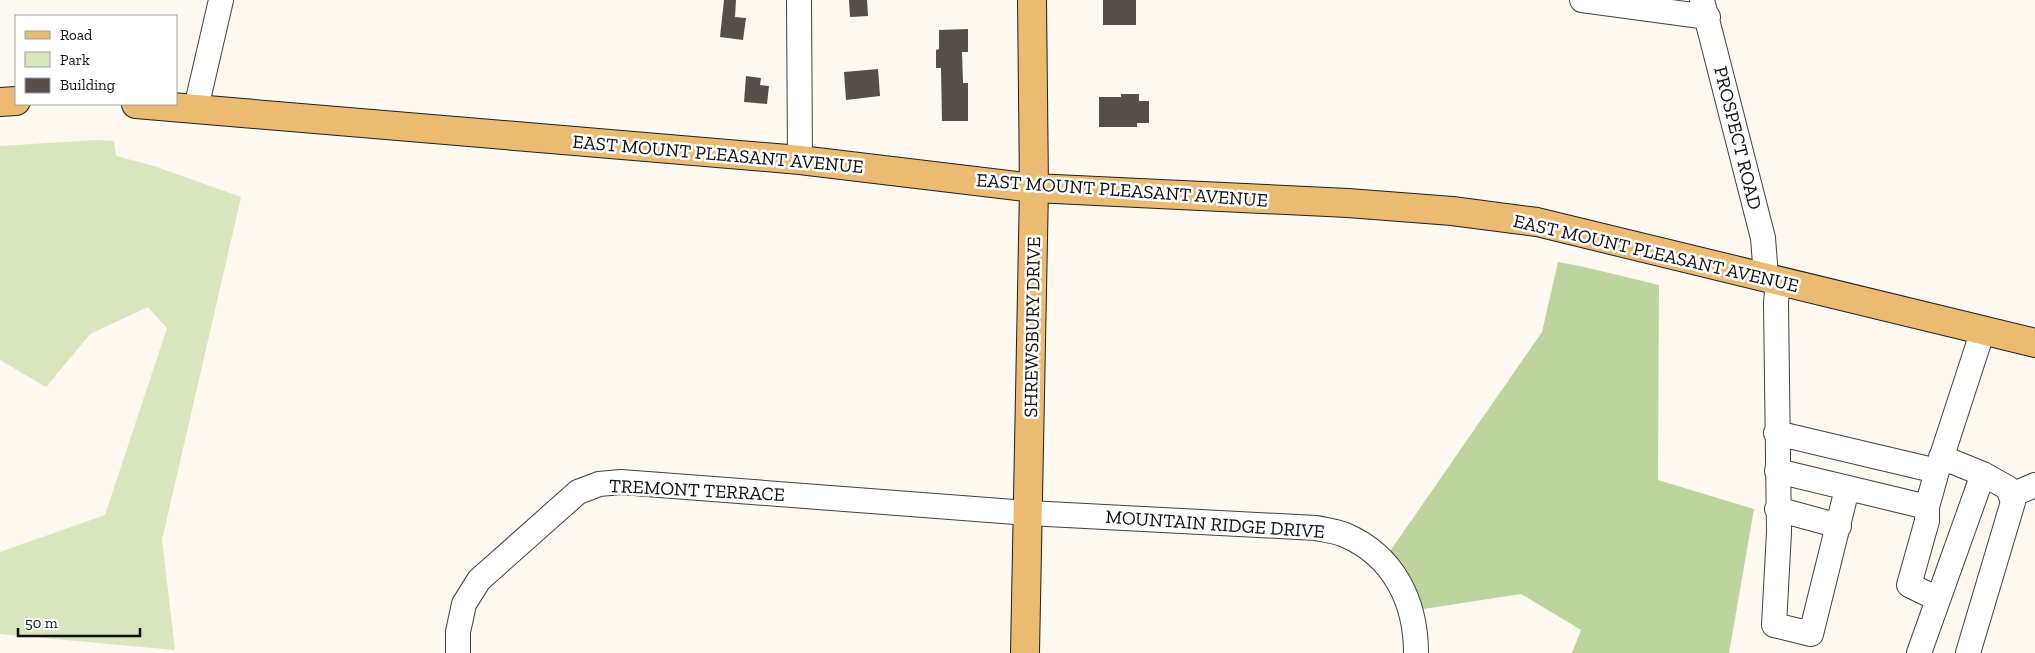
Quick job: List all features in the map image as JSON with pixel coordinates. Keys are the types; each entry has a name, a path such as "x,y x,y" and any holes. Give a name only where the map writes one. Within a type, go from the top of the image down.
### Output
{"main road":[{"name":"SHREWSBURY DRIVE","path":"1025,653 1034,188 1032,0"},
{"path":"0,102 15,101"},
{"name":"EAST MOUNT PLEASANT AVENUE","path":"151,105 800,160 1034,188 1348,203 1452,211 1537,222 2035,343"}],"street":[{"path":"196,108 221,0"},
{"path":"799,0 800,160"},
{"path":"1582,0 1705,8"},
{"name":"PROSPECT ROAD","path":"1705,8 1763,238 1776,303 1778,532 1774,624 1809,644"},
{"path":"1938,599 1908,585 1927,521 1927,507 1939,464 1983,330"},
{"path":"1776,433 1983,474 2008,488 2013,502 1968,653"},
{"path":"1777,471 1927,507"},
{"path":"1919,653 1983,474"},
{"name":"TREMONT TERRACE","path":"458,653 458,632 464,604 479,580 578,492 599,484 621,482 1028,513"},
{"path":"2012,495 2035,485"},
{"path":"1809,644 1847,489"},
{"path":"1777,509 1839,526"},
{"name":"MOUNTAIN RIDGE DRIVE","path":"1028,513 1316,528 1344,535 1366,546 1383,561 1398,580 1412,612 1416,653"}],"green space":[{"path":"96,140 114,141 116,156 154,166 241,197 162,540 175,650 0,634 0,552 105,515 167,328 148,307 90,334 46,387 0,360 0,146"},
{"path":"1558,262 1659,285 1658,480 1754,509 1729,653 1572,653 1581,630 1521,594 1417,610 1386,557 1542,332"}],"building":[{"path":"724,0 736,0 735,17 746,18 743,40 720,37"},
{"path":"849,0 867,0 868,16 850,17"},
{"path":"1103,0 1136,0 1136,25 1103,25"},
{"path":"968,29 968,52 962,52 963,83 968,83 968,121 942,121 941,68 936,68 939,30"},
{"path":"878,69 880,96 846,100 844,72"},
{"path":"746,76 761,78 760,85 769,86 767,104 744,102"},
{"path":"1121,94 1139,94 1139,101 1149,101 1149,123 1137,123 1137,127 1099,127 1099,97 1121,97"}]}
